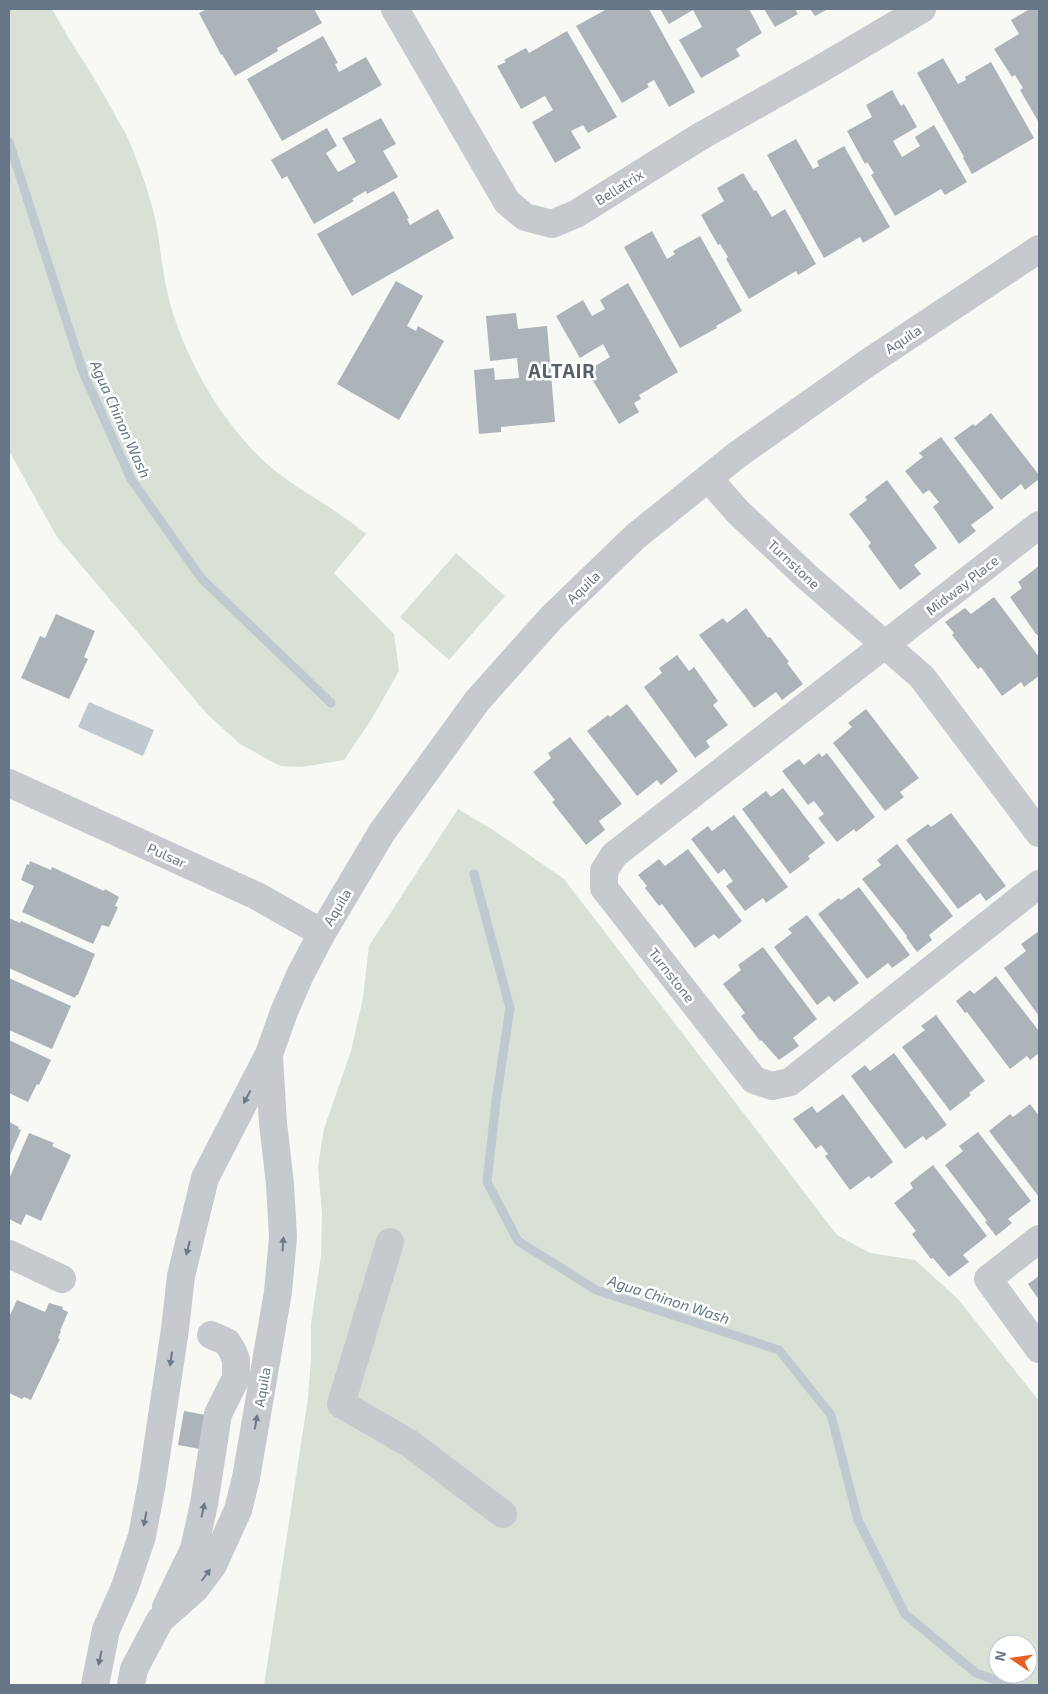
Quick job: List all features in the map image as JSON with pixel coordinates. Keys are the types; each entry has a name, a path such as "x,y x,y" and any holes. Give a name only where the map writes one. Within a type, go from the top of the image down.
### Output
{"street":[{"name":"Bellatrix","path":"395,9 507,202 525,217 552,224 576,214 701,136 922,9"},
{"name":"Aquila","path":"94,1685 106,1630 125,1588 142,1536 152,1483 181,1276 205,1178 269,1054 284,1012 322,932 382,832 477,701 552,617 636,536 737,455 866,364 1039,250"},
{"name":"Turnstone","path":"708,478 738,512 792,564 922,677 1039,833"},
{"name":"Midway Place","path":"884,645 1039,525"},
{"name":"Turnstone","path":"884,645 614,855 604,871 604,888 754,1080 772,1086 790,1082 1039,884"},
{"name":"Pulsar","path":"9,783 257,896 322,932"},
{"name":"Aquila","path":"131,1685 134,1670 160,1620 195,1589 213,1565 238,1510 246,1478 278,1292 283,1237 269,1054"},
{"path":"1039,1239 988,1278 1039,1349"},
{"path":"390,1242 341,1404 409,1443 503,1514"},
{"path":"9,1254 62,1279"},
{"path":"175,1328 270,1344 254,1365 232,1387"},
{"path":"160,1620 194,1549 204,1504 218,1414 236,1378 236,1360 227,1342 211,1335"}],"shaded area":[{"path":"9,9 52,9 127,135 154,212 166,286 178,329 197,372 209,392 236,430 267,464 366,534 334,573 394,634 399,671 371,720 344,760 302,767 280,766 240,744 207,714 57,537 9,451"},
{"path":"456,553 505,596 449,660 400,617"},
{"path":"89,702 154,730 143,756 78,727"},
{"path":"458,809 493,830 564,879 837,1235 870,1253 915,1260 958,1299 1039,1401 1039,1685 264,1685 308,1398 311,1324 321,1256 322,1213 318,1166 324,1129 351,1051 363,998 369,946"}],"building":[{"path":"207,9 314,9 322,23 277,48 278,51 235,76 221,55 199,13"},
{"path":"607,9 649,9 695,92 669,107 654,80 647,84 649,87 622,103 576,26"},
{"path":"660,9 749,9 762,33 736,49 740,56 701,78 679,40 702,27 693,10 669,24"},
{"path":"764,9 795,9 798,14 775,27"},
{"path":"810,9 828,9 815,16"},
{"path":"1030,9 1039,10 1039,123 1020,90 1023,88 1015,75 1012,77 994,49 1019,34 1011,20"},
{"path":"567,31 617,117 588,133 583,125 571,131 581,148 555,163 532,122 553,110 545,96 521,109 497,66 526,48 529,53"},
{"path":"323,36 338,63 335,64 339,72 366,57 382,85 282,141 247,79"},
{"path":"943,58 958,84 966,80 965,77 991,62 1034,138 972,174 917,73"},
{"path":"892,90 901,106 904,104 917,127 893,141 902,157 920,146 915,137 934,125 967,182 945,195 941,189 895,216 871,175 874,173 867,162 865,164 847,131 872,117 866,105"},
{"path":"381,118 396,144 383,151 398,177 367,194 366,191 352,199 354,201 314,224 287,176 282,179 271,160 327,128 337,146 326,153 338,172 356,162 342,138"},
{"path":"796,139 813,169 819,166 817,161 844,146 890,227 863,243 860,237 824,258 767,155"},
{"path":"743,173 772,217 785,209 816,264 798,275 796,271 749,299 726,259 728,257 720,244 718,245 701,215 724,201 717,188"},
{"path":"394,191 409,218 407,219 410,225 438,209 454,238 352,296 317,234"},
{"path":"652,231 667,259 675,254 673,251 700,236 742,311 716,326 717,328 680,348 624,247"},
{"path":"396,281 423,296 407,326 416,331 418,326 444,341 399,420 337,384"},
{"path":"628,283 678,372 639,395 641,399 634,403 639,412 619,424 587,371 610,357 603,344 580,358 556,316 583,300 592,316 605,309 600,300"},
{"path":"516,313 518,329 547,326 555,422 501,427 501,432 479,434 474,370 494,368 495,380 519,378 517,358 490,361 486,316"},
{"path":"991,413 1039,475 1039,479 1025,490 1021,484 1001,500 954,438 973,424 975,426"},
{"path":"941,437 994,508 971,525 976,531 959,544 933,507 939,502 929,490 923,494 905,471 923,457 919,453"},
{"path":"887,480 937,548 914,565 921,574 900,590 868,546 871,543 849,514 867,500 865,497"},
{"path":"1039,566 1039,636 1010,597 1022,588 1018,582"},
{"path":"994,597 1039,657 1039,676 1024,687 1021,682 1002,696 981,667 978,669 952,635 954,633 945,622 965,608 971,614"},
{"path":"746,608 789,662 787,663 803,684 782,700 776,692 754,708 699,635 723,618 727,623"},
{"path":"56,614 95,631 84,657 88,659 69,699 21,678 40,636 45,638"},
{"path":"677,655 689,671 694,667 718,701 713,705 728,725 706,741 710,747 695,758 644,687 662,673 659,668"},
{"path":"627,704 678,771 661,785 657,780 637,796 587,731 608,715 610,717"},
{"path":"866,709 919,778 900,792 904,797 885,811 833,743 852,727 848,723"},
{"path":"570,737 622,804 599,821 605,830 586,845 552,802 555,800 533,772 551,758 548,753"},
{"path":"819,753 822,757 827,753 875,817 856,832 854,829 837,842 818,818 824,814 814,801 808,805 782,771 799,759 804,765"},
{"path":"783,788 825,843 808,856 810,859 790,874 742,809 766,791 771,797"},
{"path":"951,813 1006,886 986,901 980,893 958,909 906,840 928,824 931,827"},
{"path":"734,815 788,887 766,903 763,898 745,911 726,886 733,881 724,869 718,874 691,839 708,826 712,831"},
{"path":"897,844 953,916 929,935 932,940 917,952 907,936 862,879 881,865 877,860"},
{"path":"688,849 742,921 719,939 714,934 695,948 662,904 659,906 638,875 659,859 665,866"},
{"path":"30,861 51,870 52,867 104,891 105,889 119,897 115,906 118,907 109,927 102,925 93,944 22,912 34,886 21,880"},
{"path":"859,887 910,955 892,968 888,963 867,979 818,914 839,898 841,900"},
{"path":"807,915 859,983 834,1002 829,996 817,1005 774,947 792,933 788,929"},
{"path":"9,918 20,923 21,921 95,954 75,998 9,968"},
{"path":"1039,931 1039,1016 1004,968 1026,951 1021,944"},
{"path":"763,947 817,1019 793,1038 799,1046 779,1060 760,1041 741,1016 745,1013 723,984 741,970 738,965"},
{"path":"996,976 1039,1031 1039,1053 1030,1060 1027,1056 1010,1069 967,1012 965,1013 956,1001 970,990 974,994"},
{"path":"9,978 71,1006 52,1049 9,1030"},
{"path":"936,1015 985,1081 969,1093 971,1095 950,1111 902,1047 925,1030 921,1026"},
{"path":"9,1040 51,1060 28,1102 9,1093"},
{"path":"894,1053 947,1125 926,1140 923,1136 905,1149 851,1076 865,1065 870,1071"},
{"path":"843,1094 893,1162 871,1179 869,1176 850,1190 825,1156 828,1154 821,1145 816,1149 793,1119 812,1106 817,1113"},
{"path":"1030,1104 1039,1116 1039,1197 989,1131 1010,1114 1013,1117"},
{"path":"9,1122 21,1130 9,1158"},
{"path":"978,1132 1031,1201 1008,1219 1012,1223 996,1236 945,1165 963,1151 959,1146"},
{"path":"29,1133 54,1143 52,1146 71,1155 41,1221 26,1214 21,1225 9,1219 9,1179"},
{"path":"933,1165 987,1236 963,1255 969,1262 949,1277 933,1258 931,1259 912,1234 916,1231 894,1203 913,1188 910,1183"},
{"path":"1039,1276 1039,1300 1028,1284"},
{"path":"17,1300 45,1312 49,1303 63,1307 62,1309 68,1312 60,1331 58,1338 60,1339 31,1400 24,1397 22,1399 9,1393 9,1317"},
{"path":"184,1411 206,1415 200,1449 178,1445"}],"waterway":[{"name":"Agua Chinon Wash","path":"9,142 83,372 131,479 201,578 331,703"},
{"name":"Agua Chinon Wash","path":"474,874 510,1008 496,1101 487,1182 518,1241 596,1290 779,1350 831,1415 858,1520 905,1614 976,1673 1010,1685"}],"district":[{"name":"ALTAIR","path":"562,370"}]}
